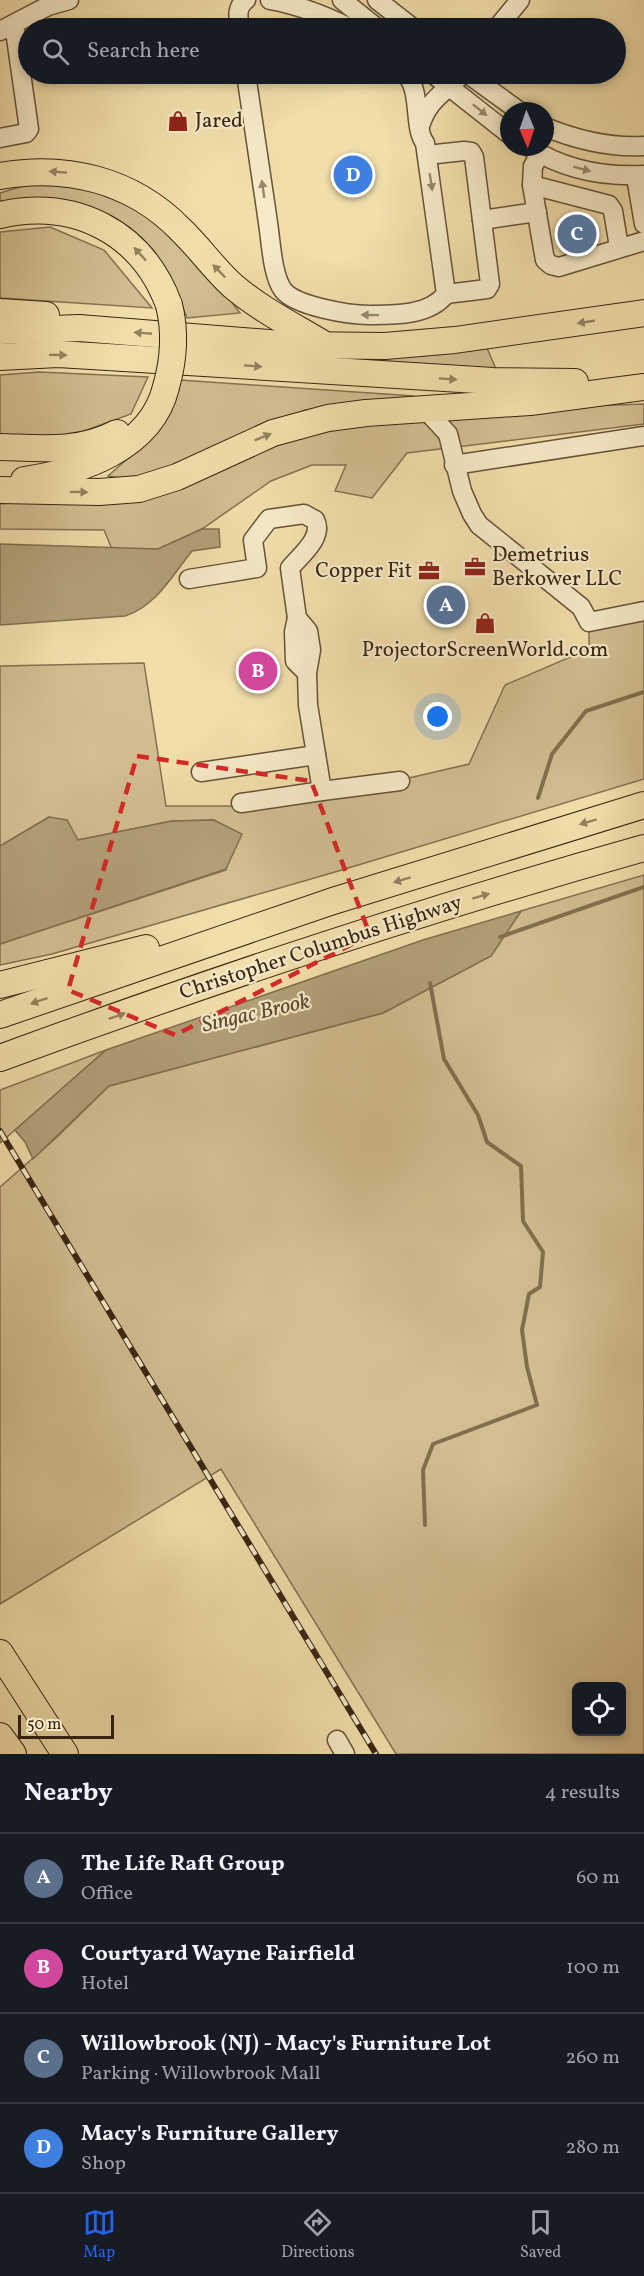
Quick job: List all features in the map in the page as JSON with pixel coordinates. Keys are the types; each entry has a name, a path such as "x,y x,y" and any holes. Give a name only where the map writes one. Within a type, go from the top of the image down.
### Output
{"highway":[{"path":"0,176 37,171 75,174 114,184 165,215 233,285 250,299 327,346"},
{"path":"0,215 30,211 52,212 81,217 108,228 141,254 162,286 169,305 174,331 174,345 162,402 141,431 114,452 96,461 53,474 0,483"},
{"path":"0,312 60,316 79,328"},
{"path":"0,331 79,328 327,346 385,346 423,344 644,313"},
{"path":"0,357 58,354 530,382 583,382 644,376"},
{"path":"0,447 54,449 93,444 127,427 166,387"},
{"path":"0,490 99,492 139,489 177,477 254,441 294,426 345,415 530,402 644,387"},
{"name":"Christopher Columbus Highway","path":"0,1015 333,901 644,805"},
{"name":"Christopher Columbus Highway","path":"0,1058 61,1035 394,923 644,848"},
{"path":"0,985 333,901"},
{"path":"0,1068 61,1035"},
{"path":"0,1653 65,1754"},
{"path":"0,1667 47,1754"},
{"path":"0,1736 13,1754"}],"street":[{"path":"25,18 48,6 69,0"},
{"path":"238,18 240,5 246,0"},
{"path":"270,0 298,6 330,18"},
{"path":"342,0 364,18"},
{"path":"377,0 400,18"},
{"path":"505,18 520,0"},
{"path":"7,27 18,78"},
{"path":"0,138 26,134 29,129 19,84"},
{"path":"247,84 273,256 283,290 294,299 319,307 363,315 416,312 435,304 446,294 483,290 489,287 474,157 471,152 464,150 427,155"},
{"path":"411,84 414,91 420,136 425,143 446,294"},
{"path":"420,126 424,112 439,93 451,84"},
{"path":"460,84 500,125"},
{"path":"482,84 507,102"},
{"path":"554,131 573,139 595,143 628,147 644,146"},
{"path":"534,156 532,185 545,260 551,265 559,267 570,265 644,240"},
{"path":"547,156 573,167 598,173 644,176"},
{"path":"644,176 637,183 644,224"},
{"path":"532,185 609,205 613,212 619,247"},
{"path":"482,220 537,212"},
{"path":"425,410 448,434 454,465 466,502 479,525 581,607 589,622 644,611"},
{"path":"454,465 644,436"},
{"path":"257,568 253,540 264,523 269,519 304,514 315,520 318,533 290,568 297,618 308,631 311,650 307,673 308,705 322,791"},
{"path":"189,579 257,568 277,566 290,568"},
{"path":"201,771 316,755"},
{"path":"241,803 400,781"}],"highlighted area":[{"path":"137,756 311,781 370,935 175,1035 68,990"}],"shaded area":[{"path":"36,182 86,188 148,214 204,266 240,313 187,318 173,282 154,251 103,212 36,202 0,204 0,193"},
{"path":"50,227 104,250 152,308 0,298 0,232"},
{"path":"487,348 496,369 354,359"},
{"path":"39,372 148,377 131,414 62,439 0,439 0,375"},
{"path":"180,380 414,396 305,410 140,481 108,476 151,438"},
{"path":"644,404 644,424 407,453 372,498 335,491 346,465 312,465 271,481 202,529 158,549 112,549 104,530 0,529 0,504 37,501 346,426 500,409"},
{"path":"644,615 644,779 52,954 0,965 0,944 226,870 214,820 172,821 78,840 49,817 0,846 0,666 144,663 166,806 265,806 370,787 469,764 505,685 589,649 589,626"},
{"path":"644,875 644,1754 396,1754 221,1469 0,1604 0,1187 56,1138 109,1086 383,1013 491,956 521,911"},
{"path":"106,1050 15,1130 0,1143 0,1090"}],"water":[{"path":"202,529 219,529 220,547 192,551 155,598 136,611 125,616 0,625 0,544 158,549"},
{"path":"49,817 67,820 78,840 172,821 214,820 242,834 226,869 0,944 0,846"},
{"path":"521,911 491,956 383,1013 109,1086 33,1159 25,1142 15,1130 106,1050 423,940"}],"waterway":[{"name":"Singac Brook","path":"538,798 552,754 586,711 644,692"},
{"path":"500,937 644,887"},
{"path":"425,1525 423,1470 433,1444 537,1405 527,1367 522,1330 529,1294 540,1287 543,1252 523,1221 521,1166 487,1142 478,1115 444,1059 430,983"}],"railway":[{"path":"0,1131 376,1754"}],"place":[{"name":"Jared","path":"178,121"},
{"name":"Macy's Furniture Gallery","path":"353,175"},
{"name":"Willowbrook (NJ) - Macy's Furniture Lot","path":"577,234"},
{"name":"Demetrius Berkower LLC","path":"475,567"},
{"name":"Copper Fit","path":"429,571"},
{"name":"The Life Raft Group","path":"446,605"},
{"name":"ProjectorScreenWorld.com","path":"485,623"},
{"name":"Courtyard Wayne Fairfield","path":"258,671"}]}
